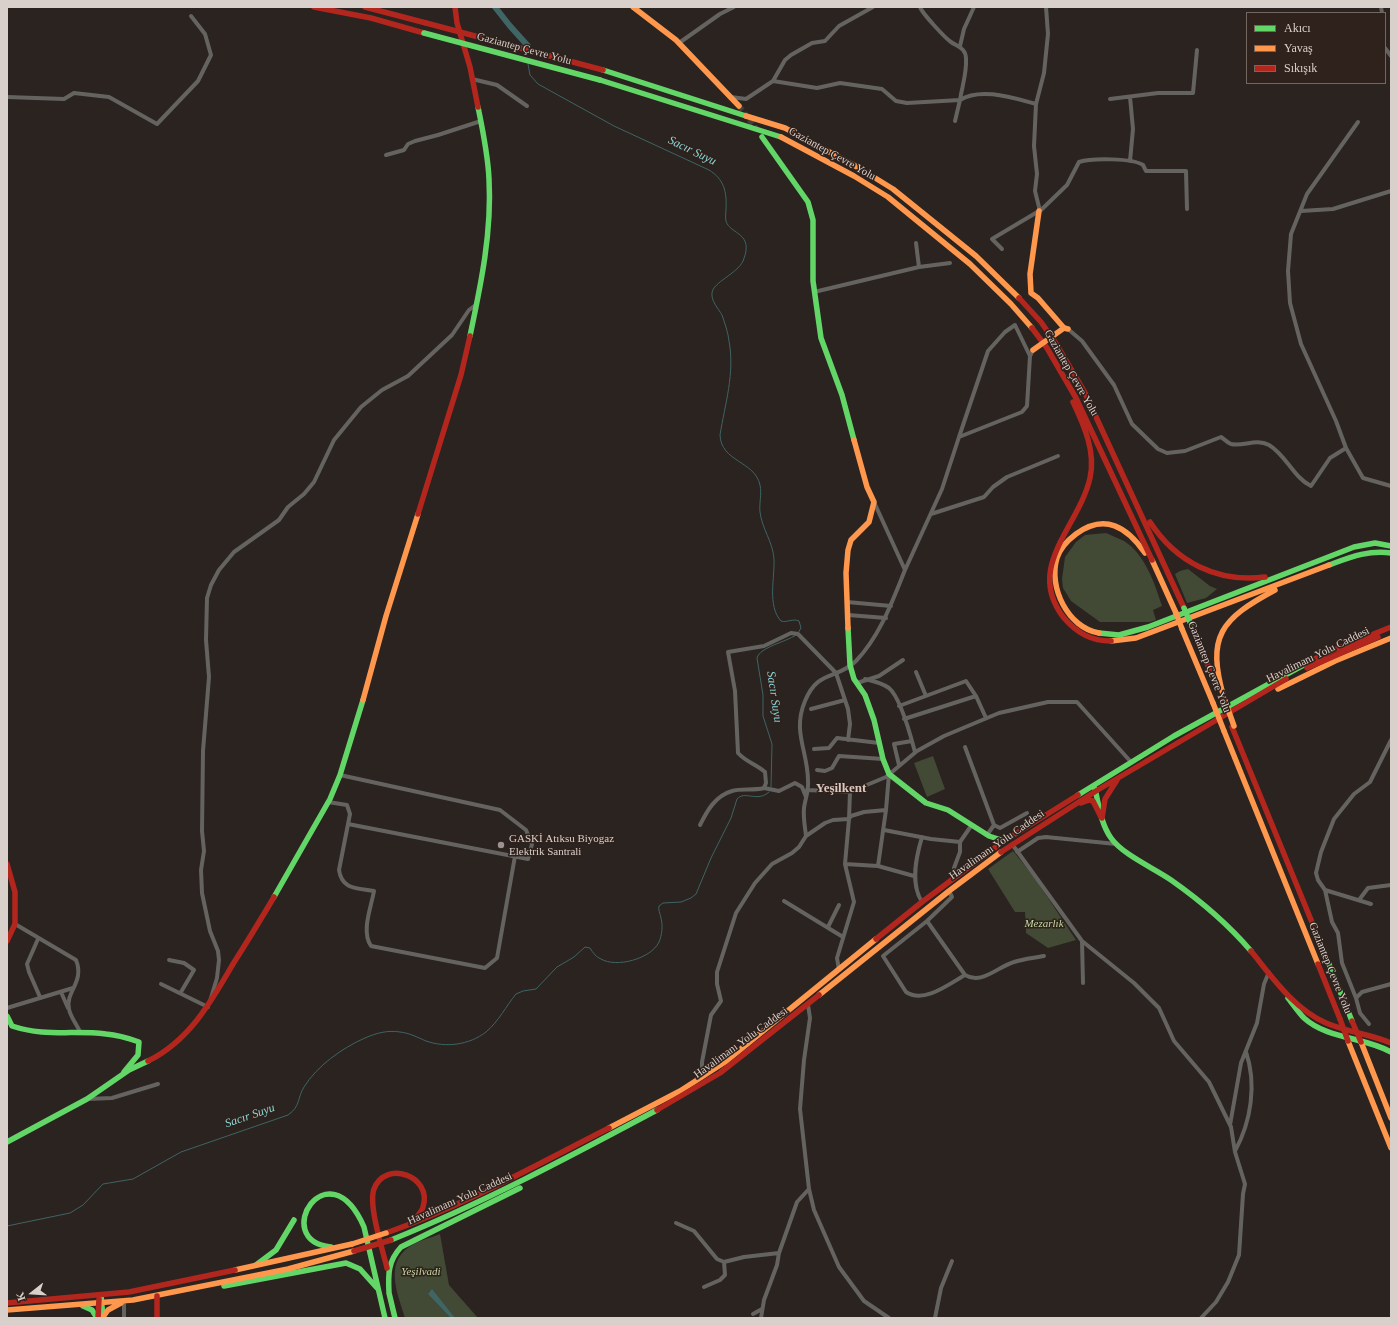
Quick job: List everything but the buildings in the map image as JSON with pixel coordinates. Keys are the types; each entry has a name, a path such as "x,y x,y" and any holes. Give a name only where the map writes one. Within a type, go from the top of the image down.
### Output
{"main road":[{"name":"Gaziantep Çevre Yolu","path":"314,7 364,17 600,80 781,137 854,176 888,197 970,264 1011,304 1033,328 1047,348 1076,398 1175,612 1340,1018 1391,1148"},
{"name":"Gaziantep Çevre Yolu","path":"365,7 602,70 785,128 859,168 894,189 976,256 1018,297 1041,322 1055,342 1085,393 1153,537 1223,699 1238,742 1391,1118"},
{"path":"7,1142 87,1099 122,1075 164,1053 186,1033 208,1006 275,894 328,802 340,775 370,679 386,616 461,375 482,284 489,220 489,179 481,121 472,79 457,23 455,7"},
{"path":"633,7 678,42 740,106"},
{"path":"762,137 808,202 813,220 814,292 821,338 842,395 867,487 874,502 869,522 851,540 848,550 846,573 850,665 857,683 865,695 874,720 883,759 889,774 926,803 948,810 988,836 1004,841"},
{"path":"1031,353 1066,329 1038,298 1031,293 1030,274 1039,211"},
{"path":"1047,348 1082,422 1089,442 1091,460 1090,478 1084,497 1057,545 1049,570 1052,599 1063,618 1074,629 1085,636 1109,642 1136,638 1368,551 1391,553"},
{"path":"1085,393 1153,527 1175,552 1216,574 1247,580 1271,576 1365,544 1374,543 1391,546"},
{"path":"1175,612 1146,555 1133,536 1126,530 1110,524 1091,525 1080,530 1062,549 1058,559 1056,580 1059,597 1063,605 1074,619 1088,630 1109,635 1122,634 1148,627 1318,560"},
{"path":"1223,699 1218,682 1215,657 1220,634 1226,622 1242,608 1263,596 1321,568"},
{"path":"1252,692 1269,678 1306,659 1391,622"},
{"name":"Havalimanı Yolu Caddesi","path":"7,1310 124,1301 157,1296 178,1290 288,1269 391,1240 488,1198 587,1148 682,1097 720,1073 1012,844 1070,807 1131,762 1252,692 1329,652 1391,627"},
{"name":"Havalimanı Yolu Caddesi","path":"7,1303 129,1292 252,1267 352,1244 409,1225 481,1193 600,1134 680,1091 702,1077 768,1028 922,902 1004,841 1097,787 1123,775 1306,669 1391,632"},
{"path":"1243,705 1335,661 1391,638"},
{"path":"1102,818 1104,804 1110,790 1123,775"},
{"path":"1097,787 1102,818"},
{"path":"1070,807 1090,800 1097,806 1106,830 1116,844 1164,875 1212,912 1231,929 1279,984 1301,1014 1316,1027 1370,1041 1391,1052"},
{"path":"988,836 992,850"},
{"path":"7,864 15,892 15,924 7,941"},
{"path":"1279,984 1308,1012 1324,1023 1370,1035 1391,1043"},
{"path":"7,1016 12,1026 23,1031 42,1034 106,1032 139,1042 141,1048 139,1056 122,1075"},
{"path":"388,1270 390,1260 400,1247 522,1187 560,1166 587,1148"},
{"path":"395,1318 389,1293 388,1270 373,1204 374,1189 378,1182 390,1175 397,1173 411,1175 416,1178 424,1189 424,1205 421,1212 409,1225"},
{"path":"339,1247 327,1248 319,1245 307,1234 305,1228 304,1213 312,1202 322,1195 340,1195 350,1201 358,1213 364,1227 383,1317 393,1311"},
{"path":"252,1267 276,1250 294,1220"},
{"path":"178,1290 194,1291 258,1281 346,1263 358,1267 365,1272 377,1288"},
{"path":"100,1318 101,1295"},
{"path":"156,1318 157,1296"},
{"path":"100,1318 108,1310 124,1301"},
{"path":"79,1305 92,1310 100,1318"}],"street":[{"path":"678,42 720,14 734,7"},
{"path":"731,97 746,99 773,81 785,60 791,55 812,43 825,41 839,26 873,7"},
{"path":"920,7 924,14 950,42 960,46"},
{"path":"955,121 960,100 966,59 960,46 964,29 974,7"},
{"path":"1046,7 1048,34 1044,74 1036,104 1034,146 1037,174 1035,191 1040,210 1067,185 1079,162 1087,159 1130,160 1143,165 1146,172 1186,171 1188,209"},
{"path":"7,97 64,99 74,93 109,97 157,124 198,81 211,55 205,34 191,16"},
{"path":"1110,99 1158,93 1193,93 1197,50"},
{"path":"472,79 497,85 526,106"},
{"path":"773,81 817,88 840,83 882,88 896,101 907,103 960,100 969,94 984,94 1036,104"},
{"path":"1130,97 1133,129 1130,160"},
{"path":"386,156 404,150 408,144 415,141 438,136 481,121"},
{"path":"1358,122 1306,194 1301,211 1291,234 1288,271 1290,303 1301,344 1346,448 1363,478 1391,486"},
{"path":"1301,211 1333,209 1391,191"},
{"path":"1002,249 992,239 1039,211"},
{"path":"916,243 919,267"},
{"path":"814,292 919,267 950,262"},
{"path":"161,984 181,992 208,1006 217,978 219,960 218,951 210,931 202,894 201,870 204,851 202,831 203,751 209,677 206,640 206,598 211,585 234,552 279,520 288,506 304,494 314,482 334,440 361,407 382,390 408,376 452,335 469,310 477,304"},
{"path":"806,836 804,810 808,782 798,725 805,700 817,682 823,677 836,673 850,665 861,655 886,618 905,570 942,489 959,437 980,374 988,351 1005,332 1015,325 1031,353 1027,406 1022,412 959,437"},
{"path":"1066,329 1082,341 1114,385 1132,424 1158,449 1167,453 1185,451 1221,437 1231,444 1256,442 1266,444 1276,451 1291,468 1312,486 1330,458 1346,448"},
{"path":"931,514 984,497 993,487 1007,477 1058,456"},
{"path":"874,502 905,570"},
{"path":"847,602 891,606"},
{"path":"848,615 886,618"},
{"path":"767,790 765,772 759,766 744,760 738,753 735,691 728,652 764,646 796,633 836,673 845,700 850,724 848,740"},
{"path":"857,683 865,679 879,676 903,660"},
{"path":"916,672 926,696"},
{"path":"865,679 876,682 890,689 899,706 915,752"},
{"path":"899,706 966,680 976,696 986,718"},
{"path":"904,719 976,696"},
{"path":"811,709 845,700"},
{"path":"807,790 850,792 889,774 915,752 944,736 999,713 1048,702 1077,702 1131,762"},
{"path":"814,749 829,748 837,738 879,743"},
{"path":"1369,1024 1360,1012 1342,963 1338,933 1332,922 1326,890 1318,880 1316,873 1321,852 1334,819 1354,794 1370,782 1391,740"},
{"path":"899,766 894,744 912,741"},
{"path":"965,747 994,825 1000,828 1026,813"},
{"path":"817,770 826,771 832,768 839,756 883,759"},
{"path":"878,866 884,830 889,774"},
{"path":"340,775 500,810 526,830 532,844 528,858 348,824"},
{"path":"700,825 710,805 732,790 779,791 795,783 802,787 806,797"},
{"path":"839,970 837,958 854,902 845,864 850,819 850,792"},
{"path":"328,802 347,805 350,814 339,870 340,878 343,883 349,886 374,891 366,938 371,946 486,968 497,958 515,856"},
{"path":"702,1077 702,1062 711,1015 721,1001 717,984 717,972 736,914 755,883 772,864 788,856 799,847 806,836 828,821 850,819 851,816 859,813 886,810"},
{"path":"988,836 994,825"},
{"path":"956,877 954,868 960,852 960,842 971,826"},
{"path":"884,830 960,842"},
{"path":"922,837 914,876 915,888 922,902"},
{"path":"1017,852 1038,838 1046,837 1116,844"},
{"path":"1012,844 1082,941 1134,983 1159,1008 1174,1041 1209,1082 1230,1125 1235,1152 1245,1184 1239,1255 1228,1282 1216,1302 1201,1318"},
{"path":"845,864 878,866 914,876"},
{"path":"1359,900 1368,888 1391,885"},
{"path":"1326,890 1371,904"},
{"path":"949,892 952,897 926,921 883,956 906,992 911,995 923,995 933,992 964,975"},
{"path":"784,901 844,937"},
{"path":"828,927 839,905"},
{"path":"926,921 964,975 969,977 979,978 1015,962 1044,956"},
{"path":"15,924 38,939 72,956 76,960 79,975 73,988 68,1008"},
{"path":"38,939 28,964 29,972 40,997"},
{"path":"1082,941 1083,983"},
{"path":"169,960 184,963 194,970 181,992"},
{"path":"1230,1125 1241,1063 1259,1016 1264,984 1269,972"},
{"path":"1356,998 1362,992 1391,984"},
{"path":"7,1008 73,988"},
{"path":"61,992 80,1032"},
{"path":"808,1005 810,1018 804,1060 800,1110 809,1189 814,1210 839,1266 864,1301 889,1318"},
{"path":"1235,1152 1243,1137 1251,1107 1250,1064 1246,1052"},
{"path":"87,1099 112,1098 158,1084"},
{"path":"761,1318 764,1300 797,1202 809,1189"},
{"path":"676,1223 694,1231 717,1259 724,1262 744,1257 779,1253"},
{"path":"935,1318 941,1288 952,1261"},
{"path":"704,1287 720,1280 725,1275 724,1262"},
{"path":"124,1301 124,1318"},
{"path":"753,1314 762,1309"}],"green space":[{"path":"1106,533 1124,541 1143,561 1156,588 1162,606 1153,610 1156,620 1150,622 1100,622 1071,601 1063,588 1062,579 1065,557 1076,542 1085,535"},
{"path":"1188,569 1210,586 1217,589 1206,598 1187,603 1175,574"},
{"path":"933,756 945,789 927,797 914,763"},
{"name":"Mezarlık","path":"1013,851 1034,877 1076,940 1048,948 1026,933 1025,912 1015,912 988,869"},
{"name":"Yeşilvadi","path":"440,1234 449,1285 478,1318 405,1318 399,1300 395,1280 397,1262 401,1254 412,1245"}],"water":[{"path":"432,1289 455,1318 451,1318 428,1294"}],"waterway":[{"name":"Sacır Suyu","path":"495,7 528,46"},
{"name":"Sacır Suyu","path":"528,64 530,75 538,84 614,126 709,170 724,186 726,197 726,221 728,226 744,239 746,244 746,252 740,266 716,285 712,293 714,302 722,315 729,338 731,353 729,388 720,435 722,444 726,451 752,471 757,477 761,488 761,518 772,547 774,559 774,608 781,621 799,621 801,628 798,633"},
{"name":"Sacır Suyu","path":"771,787 772,744 763,716 763,695 757,658 759,654 768,648 796,635"},
{"name":"Sacır Suyu","path":"7,1226 70,1213 83,1205 103,1184 133,1179 181,1152 288,1115 297,1105 302,1091 309,1079 323,1065 339,1052 369,1036 382,1032 396,1031 410,1034 426,1041 449,1045 472,1040 491,1028 516,994 523,991 536,989 557,967 574,957 585,947 590,948 599,958 607,962 615,963 633,960 649,953 655,948 661,936 662,924 659,906 663,903 681,902 696,894 711,858 731,818 737,799 744,796 756,797 765,795 769,792"}],"tunnel":[{"path":"739,106 757,130"}],"traffic: fast":[{"path":"424,33 600,80"},
{"path":"603,70 746,116"},
{"path":"600,80 781,137"},
{"path":"470,336 482,277 489,219 488,170 485,143 478,107"},
{"path":"762,137 808,202 813,220 813,281 821,338 842,395 854,440"},
{"path":"1099,633 1119,635 1148,627 1354,547 1375,543 1391,546"},
{"path":"1329,565 1367,553 1391,553"},
{"path":"1184,608 1192,627"},
{"path":"848,628 850,665 854,679 865,695 874,720 883,759 889,774 926,803 948,810 989,836 1004,841"},
{"path":"1078,795 1174,736 1309,662"},
{"path":"274,897 330,799 340,775 363,700"},
{"path":"1095,789 1105,827 1116,844 1131,856 1164,875 1193,896 1223,922 1251,951"},
{"path":"1318,937 1352,1021"},
{"path":"1288,998 1302,1016 1313,1025 1335,1034 1369,1043 1391,1052"},
{"path":"7,1016 12,1026 24,1029 48,1032 110,1034 139,1042 138,1055 124,1072"},
{"path":"7,1142 87,1099 129,1070 148,1061"},
{"path":"391,1240 492,1195 657,1110"},
{"path":"389,1293 391,1263 401,1247 520,1188"},
{"path":"331,1247 313,1241 305,1230 305,1216 311,1204 321,1196 335,1195 350,1204 364,1227"},
{"path":"256,1265 276,1250 294,1220"},
{"path":"364,1227 385,1318"},
{"path":"224,1286 346,1263 360,1269 377,1288"},
{"path":"389,1293 395,1318"},
{"path":"101,1295 103,1318"},
{"path":"83,1306 92,1310 97,1318"}],"traffic: slow":[{"path":"633,7 676,40 739,106"},
{"path":"746,116 785,128 859,168 893,189 976,256 1019,298"},
{"path":"781,137 854,176 888,197 970,264 1011,304 1032,328"},
{"path":"1039,211 1030,274 1031,293 1038,298 1064,328 1068,329"},
{"path":"1033,350 1064,328"},
{"path":"848,628 846,573 848,550 851,540 869,522 874,502 867,487 854,440"},
{"path":"363,700 386,616 418,514"},
{"path":"1099,633 1088,630 1078,623 1070,615 1063,604 1055,581 1055,569 1060,551 1076,534 1096,524 1106,524 1123,530 1131,536 1145,553"},
{"path":"1152,560 1176,613"},
{"path":"1111,641 1136,638 1329,565"},
{"path":"1224,698 1219,677 1217,659 1218,644 1222,632 1230,621 1242,610 1275,590"},
{"path":"1176,613 1182,629"},
{"path":"1182,629 1213,703"},
{"path":"1278,689 1335,661 1391,638"},
{"path":"1224,698 1234,726"},
{"path":"1213,703 1224,731"},
{"path":"1224,731 1318,964"},
{"path":"819,995 949,891 1001,852"},
{"path":"609,1128 680,1091 725,1062 876,939"},
{"path":"1348,1041 1391,1148"},
{"path":"1361,1042 1391,1118"},
{"path":"352,1244 386,1233"},
{"path":"235,1270 352,1244"},
{"path":"7,1310 133,1300 288,1269 354,1251"},
{"path":"103,1317 108,1310 121,1303"}],"traffic: jam":[{"path":"314,7 371,18 424,33"},
{"path":"365,7 426,23"},
{"path":"455,7 457,23 470,67 478,107"},
{"path":"426,23 603,70"},
{"path":"1019,298 1041,322 1055,342 1085,393 1184,608"},
{"path":"1032,328 1047,348 1076,398 1152,560"},
{"path":"418,514 461,375 470,336"},
{"path":"1073,402 1088,439 1091,458 1090,478 1084,496 1058,547 1052,564 1050,582 1053,599 1064,618 1074,628 1091,638 1111,641"},
{"path":"1150,522 1160,536 1172,548 1185,559 1199,567 1230,577 1265,577"},
{"path":"1192,627 1215,683"},
{"path":"1309,662 1329,652 1391,627"},
{"path":"1307,668 1378,637"},
{"path":"1001,852 1096,791 1286,679"},
{"path":"1232,727 1318,937"},
{"path":"1102,818 1105,799 1117,780"},
{"path":"876,939 922,902 1004,841 1078,795"},
{"path":"1081,803 1089,800 1093,801 1101,817"},
{"path":"7,864 15,892 15,924 7,941"},
{"path":"148,1061 163,1053 175,1043 198,1019 274,897"},
{"path":"1251,951 1284,992 1314,1017 1342,1029 1375,1037 1391,1043"},
{"path":"1318,964 1340,1019"},
{"path":"657,1110 720,1073 819,995"},
{"path":"1340,1019 1348,1041"},
{"path":"1352,1021 1361,1042"},
{"path":"386,1233 471,1198 609,1128"},
{"path":"387,1268 374,1217 373,1206 374,1189 380,1180 388,1175 397,1173 406,1175 415,1180 421,1187 424,1196 423,1207 413,1222"},
{"path":"354,1251 391,1240"},
{"path":"7,1303 129,1292 235,1270"},
{"path":"157,1296 157,1318"},
{"path":"98,1318 99,1299"}],"place":[{"name":"GASKİ Atıksu Biyogaz Elektrik Santrali","path":"501,845"}],"district":[{"name":"Yeşilkent","path":"841,789"}]}
